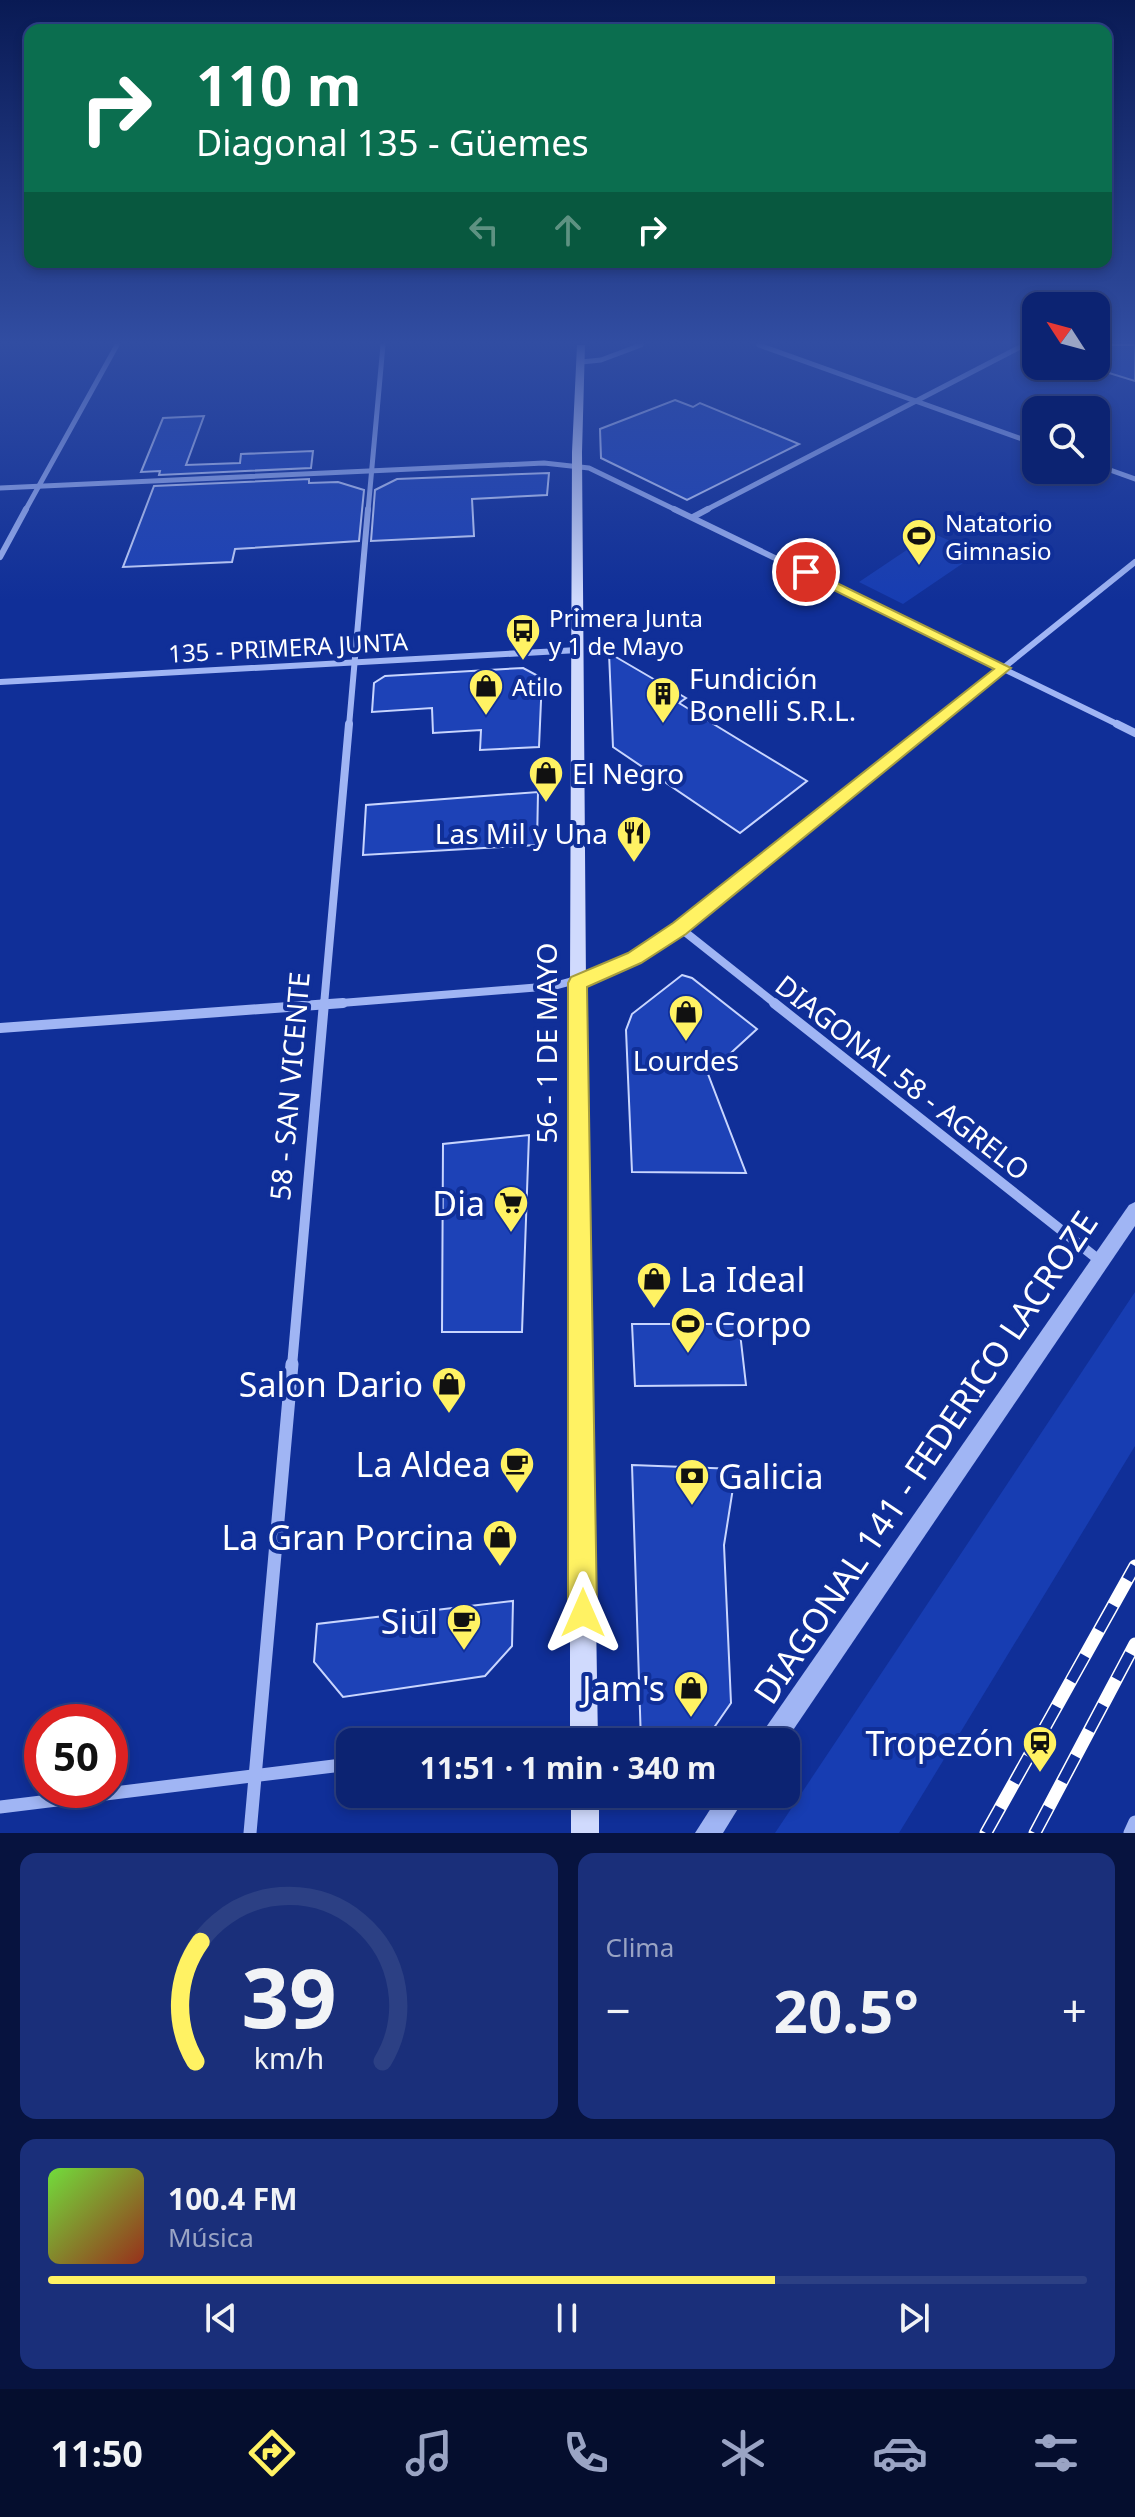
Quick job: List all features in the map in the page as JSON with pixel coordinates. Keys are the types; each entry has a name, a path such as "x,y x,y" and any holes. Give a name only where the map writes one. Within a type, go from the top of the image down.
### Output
{"main road":[{"name":"56 - 1 DE MAYO","path":"576,1728 578,431"},
{"path":"585,1808 585,1833"}],"street":[{"path":"0,557 70,431"},
{"name":"58 - SAN VICENTE","path":"250,1833 375,431"},
{"path":"693,517 860,431"},
{"path":"999,431 1022,439"},
{"path":"0,488 544,463 577,466 603,473 1135,733"},
{"path":"1110,470 1135,479"},
{"path":"0,1028 578,983 634,958 680,928 1135,562"},
{"name":"135 - PRIMERA JUNTA","path":"0,682 578,650"},
{"name":"DIAGONAL 58 - AGRELO","path":"680,928 1099,1260"},
{"name":"DIAGONAL 141 - FEDERICO LACROZE","path":"781,1728 1135,1211"},
{"path":"0,1807 336,1765"},
{"path":"708,1833 725,1808"},
{"path":"1130,1833 1135,1822"}],"shaded area":[{"name":"Natatorio Gimnasio","path":"932,533 978,553 903,604 859,582"},
{"path":"1135,1292 1135,1446 899,1833 775,1833 792,1808 800,1808 800,1795"}],"building":[{"path":"158,431 199,431 186,465 240,463 241,454 313,451 311,468 159,475 160,471 141,472"},
{"path":"600,431 766,431 799,444 687,500 601,458"},
{"path":"549,473 547,495 472,499 474,536 371,541 375,490 397,479"},
{"path":"309,479 309,483 338,482 364,490 359,541 235,549 232,562 123,567 154,486"},
{"name":"Fundición Bonelli S.R.L.","path":"609,653 686,698 679,703 807,781 740,833 613,747"},
{"path":"523,668 542,678 539,747 480,750 481,730 433,733 432,708 372,712 374,683 385,676"},
{"path":"538,792 537,845 363,855 366,805"},
{"path":"682,975 692,978 757,1029 708,1074 746,1173 632,1172 626,1030 632,1014"},
{"path":"529,1135 522,1332 442,1332 443,1144"},
{"name":"Corpo","path":"632,1324 739,1324 746,1385 635,1386"},
{"path":"632,1465 736,1469 724,1545 731,1703 714,1728 641,1728"},
{"path":"513,1601 512,1646 485,1676 343,1697 314,1662 317,1624"}],"railway":[{"path":"986,1833 1135,1566"},
{"path":"1035,1833 1135,1644"}],"place":[{"name":"Natatorio Gimnasio","path":"919,567"},
{"name":"Primera Junta y 1 de Mayo","path":"523,662"},
{"name":"Atilo","path":"486,717"},
{"name":"Fundición Bonelli S.R.L.","path":"663,725"},
{"name":"El Negro","path":"546,804"},
{"name":"Las Mil y Una","path":"634,864"},
{"name":"Lourdes","path":"686,1043"},
{"name":"Dia","path":"511,1234"},
{"name":"La Ideal","path":"654,1310"},
{"name":"Corpo","path":"688,1355"},
{"name":"Salon Dario","path":"449,1415"},
{"name":"La Aldea","path":"517,1495"},
{"name":"Galicia","path":"692,1507"},
{"name":"La Gran Porcina","path":"500,1568"},
{"name":"Siul","path":"464,1652"},
{"name":"Jam's","path":"691,1719"},
{"name":"Tropezón","path":"1040,1774"}],"route":[{"path":"583,1613 578,983 634,958 680,928 1004,668 806,572"}]}
